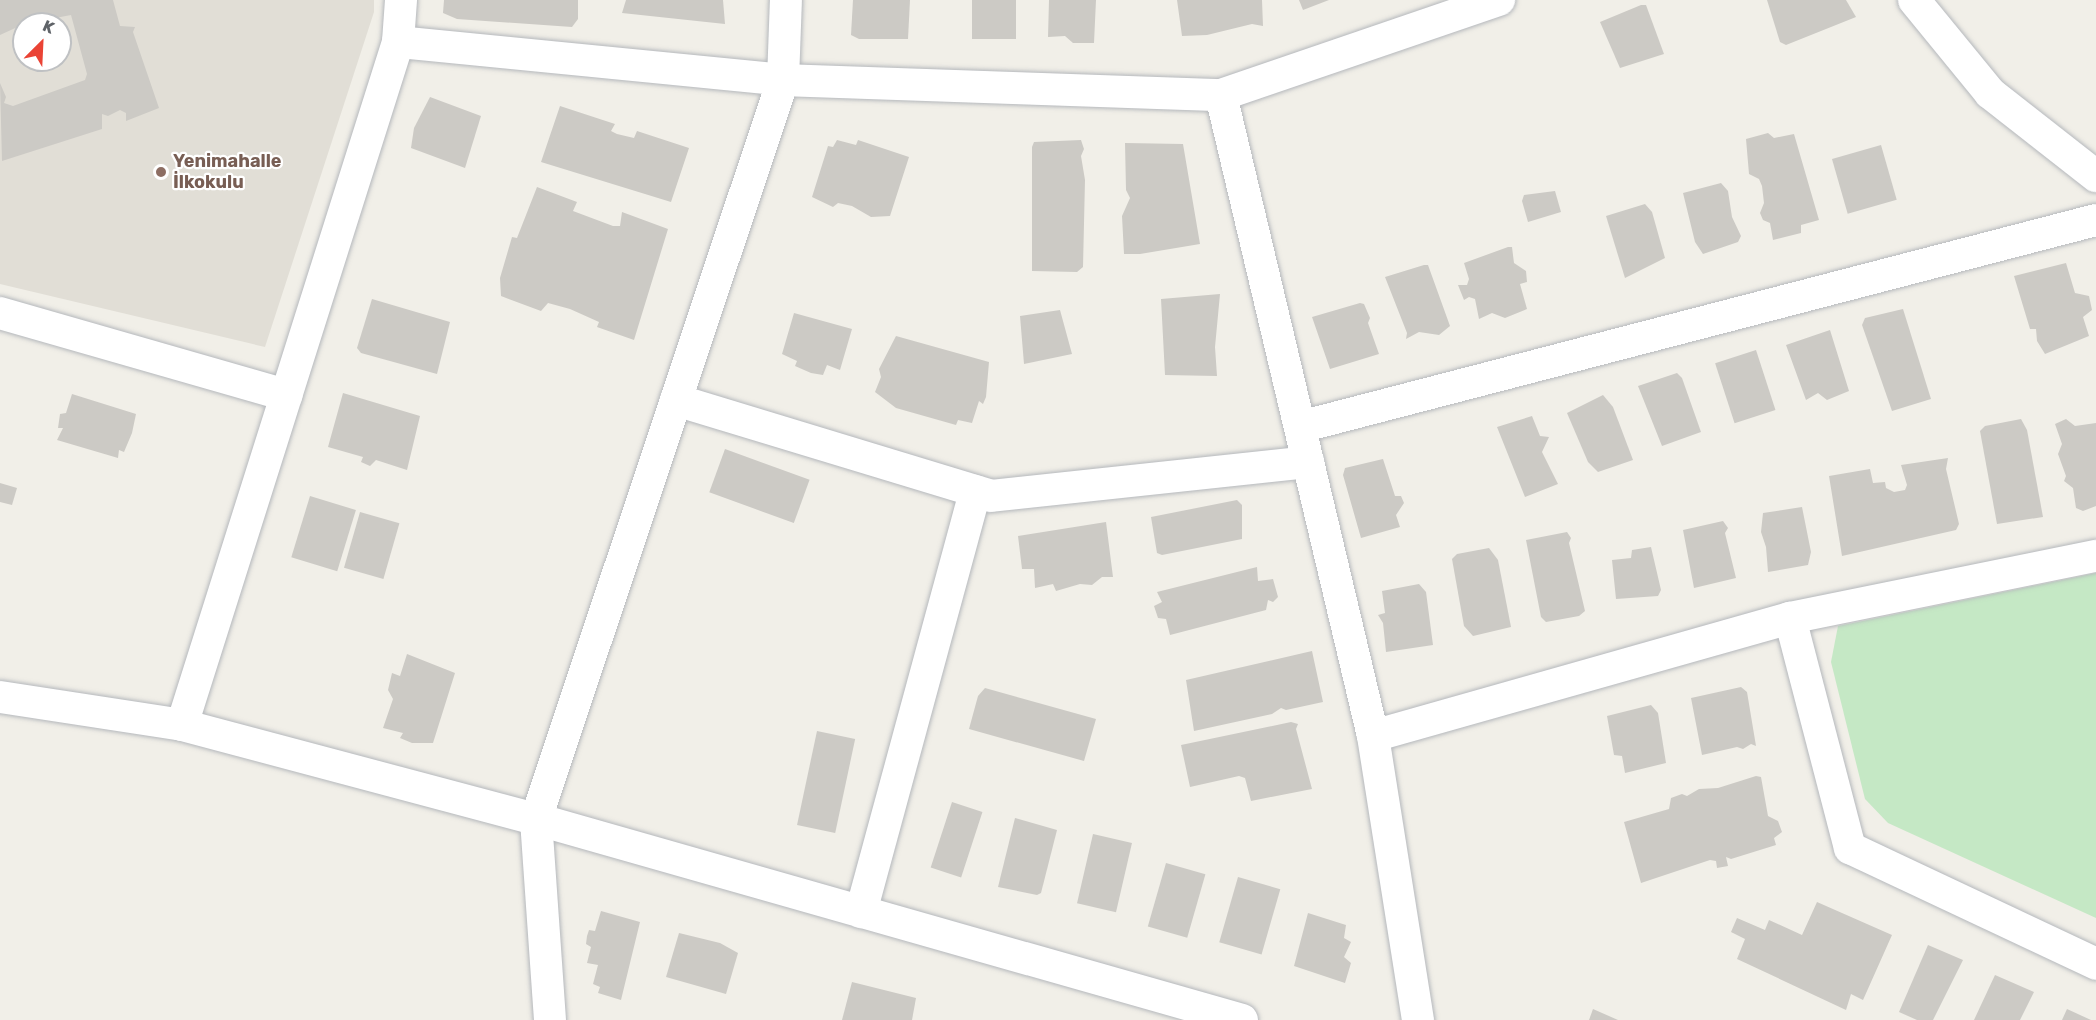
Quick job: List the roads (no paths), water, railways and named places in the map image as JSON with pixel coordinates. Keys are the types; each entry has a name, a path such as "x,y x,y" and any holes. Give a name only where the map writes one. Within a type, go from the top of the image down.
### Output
{"street":[{"path":"182,725 398,42 401,0"},
{"path":"550,1020 536,819 783,80 786,0"},
{"path":"398,42 783,80 1221,94 1499,0"},
{"path":"1914,0 1990,93 2096,176"},
{"path":"1221,94 1373,736 1418,1020"},
{"path":"1300,427 2096,220"},
{"path":"0,313 286,395"},
{"path":"676,400 991,496 1308,462"},
{"path":"861,912 975,491"},
{"path":"1373,736 1790,618 2096,556"},
{"path":"1790,618 1850,848 2096,964"},
{"path":"0,697 182,725 536,819 1242,1020"}],"place":[{"name":"Yenimahalle İlkokulu","path":"161,172"}]}
